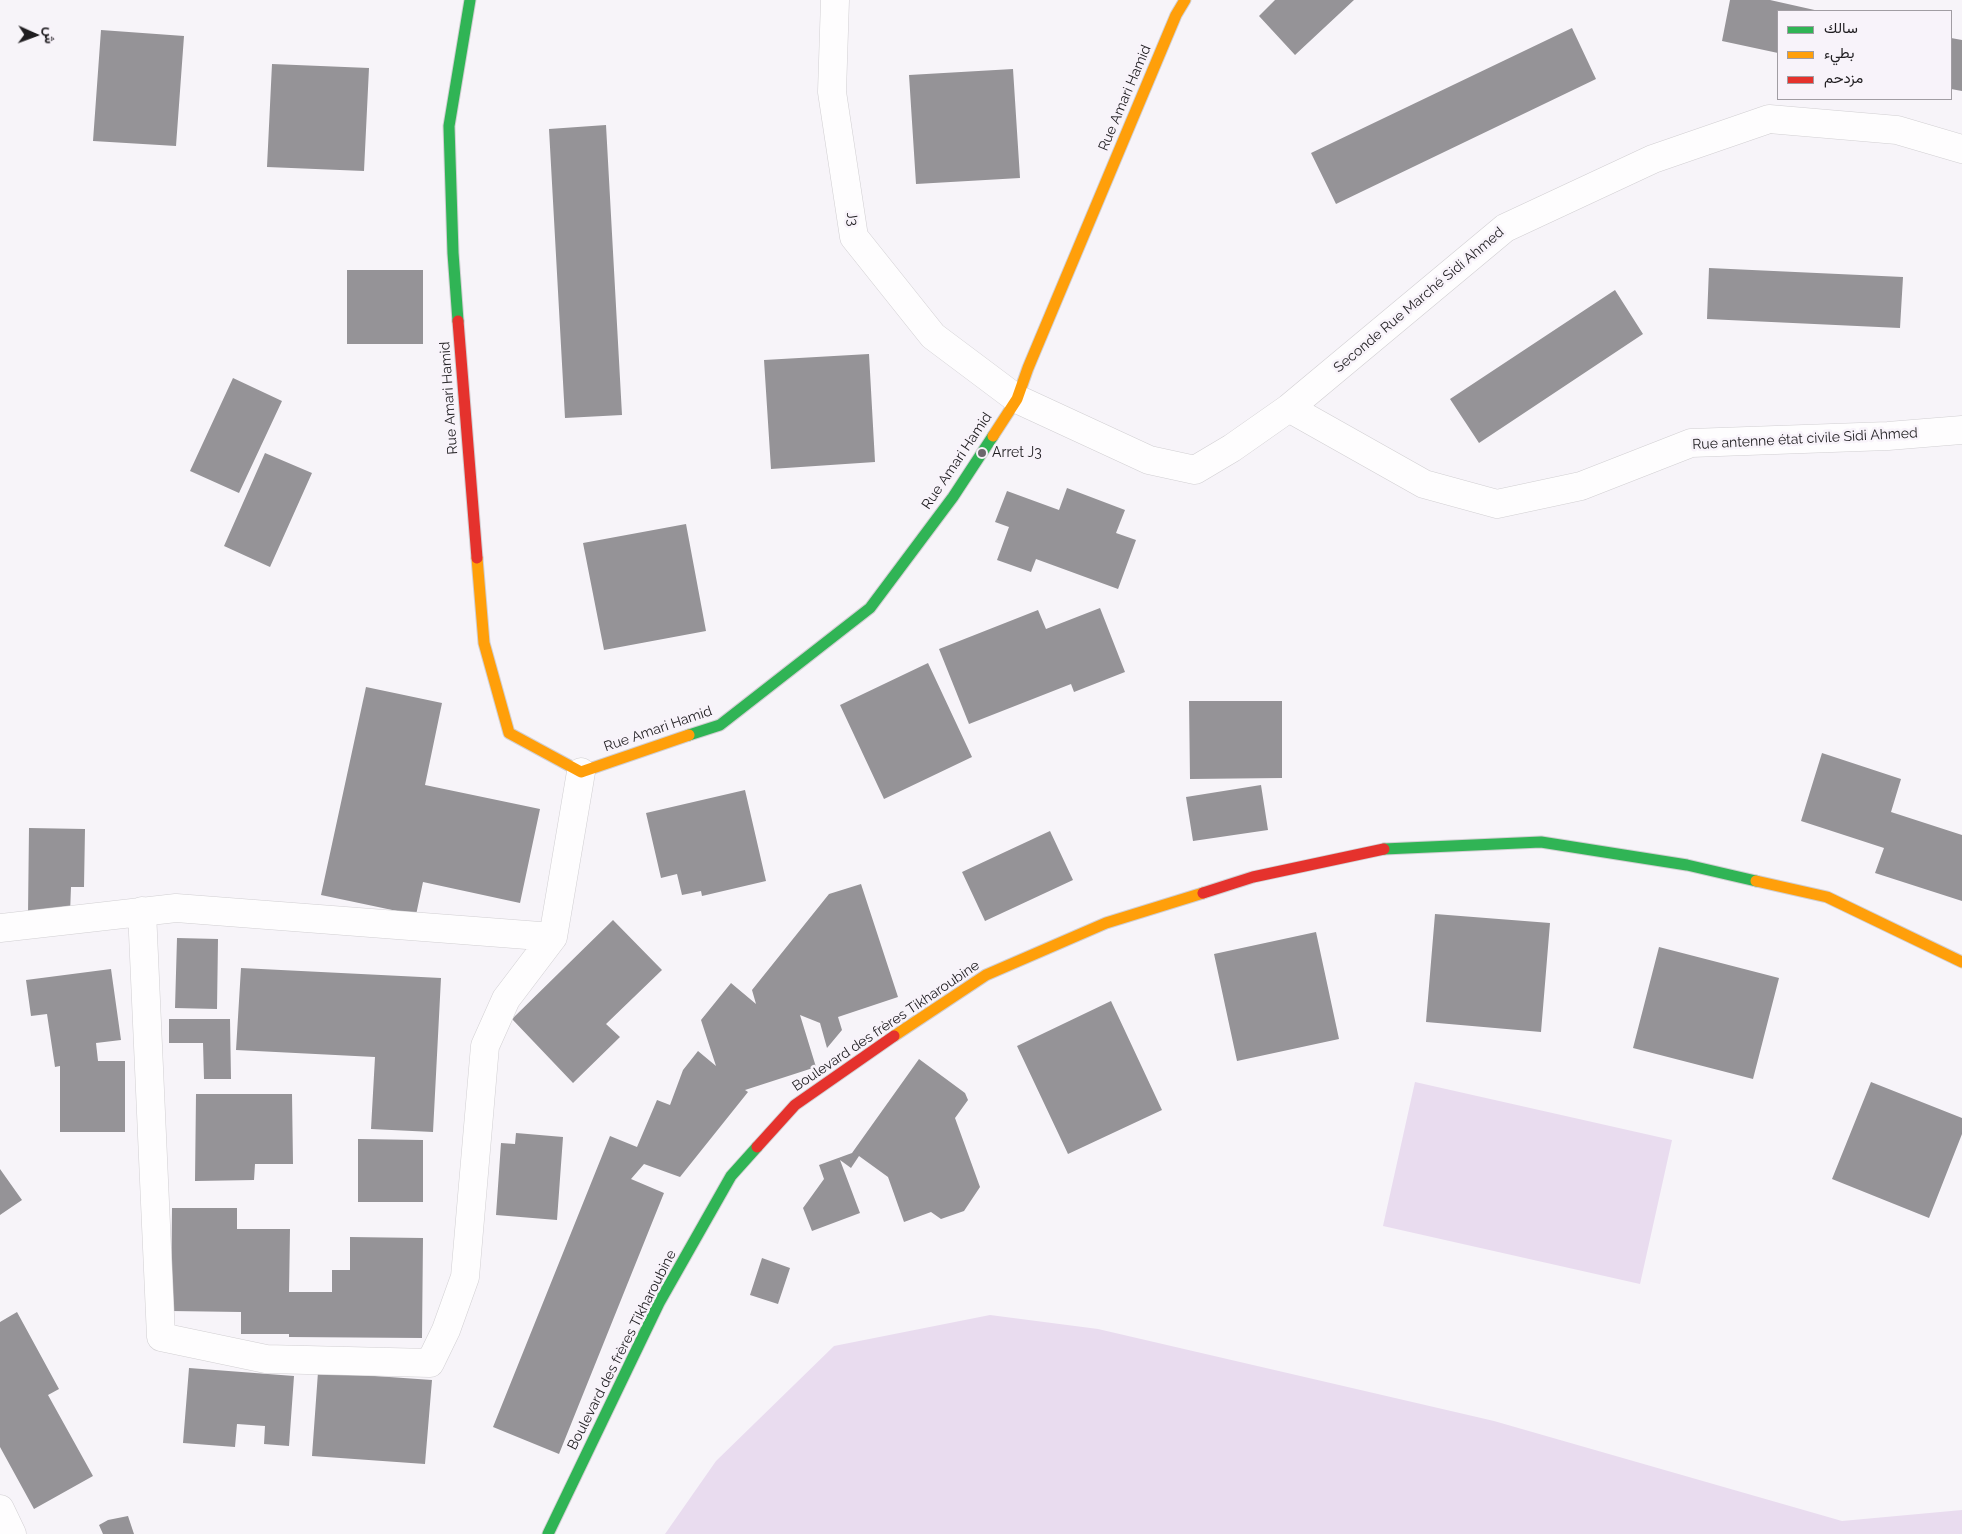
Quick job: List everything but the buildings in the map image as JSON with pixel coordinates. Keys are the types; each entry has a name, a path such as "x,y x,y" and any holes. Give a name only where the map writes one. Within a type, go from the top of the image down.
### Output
{"street":[{"name":"Rue Amari Hamid","path":"470,0 449,126 453,253 484,644 509,733 581,772 720,726 870,608 953,497 1017,399 1028,368 1172,24 1185,0"},
{"name":"J3","path":"835,0 832,92 854,237 933,336 1017,399"},
{"name":"Seconde Rue Marché Sidi Ahmed","path":"1017,399 1149,460 1195,470 1232,448 1290,408 1505,228 1653,159 1770,119 1897,130 1962,149"},
{"name":"Rue antenne état civile Sidi Ahmed","path":"1290,408 1424,484 1497,504 1581,486 1691,443 1888,436 1962,430"},
{"path":"142,911 161,1337 266,1359 430,1362 446,1330 465,1277 484,1046 506,999 553,937 581,772"},
{"name":"Boulevard des frères Tikharoubine","path":"548,1534 660,1303 731,1176 795,1105 986,975 1106,923 1254,877 1389,848 1541,842 1687,864 1827,897 1962,962"},
{"path":"0,928 176,908 553,937"},
{"path":"0,1509 12,1534"}],"shaded area":[{"path":"1415,1082 1672,1140 1640,1284 1383,1226"},
{"path":"990,1315 1098,1329 1494,1421 1842,1521 1962,1510 1962,1534 665,1534 716,1461 834,1346"}],"traffic: fast":[{"path":"458,321 453,253 449,126 470,0"},
{"path":"689,735 720,725 870,608 953,497 993,436"},
{"path":"1384,849 1541,842 1687,865 1756,881"},
{"path":"548,1534 659,1303 731,1176 757,1147"}],"traffic: slow":[{"path":"993,436 1017,399 1028,368 1176,15 1185,0"},
{"path":"477,558 484,643 509,733 581,772 689,735"},
{"path":"1756,881 1827,897 1962,962"},
{"path":"894,1036 986,975 1106,923 1203,893"}],"traffic: jam":[{"path":"458,321 477,558"},
{"path":"1203,893 1253,877 1384,849"},
{"path":"757,1147 795,1105 894,1036"}],"place":[{"name":"Arret J3","path":"982,453"}]}
